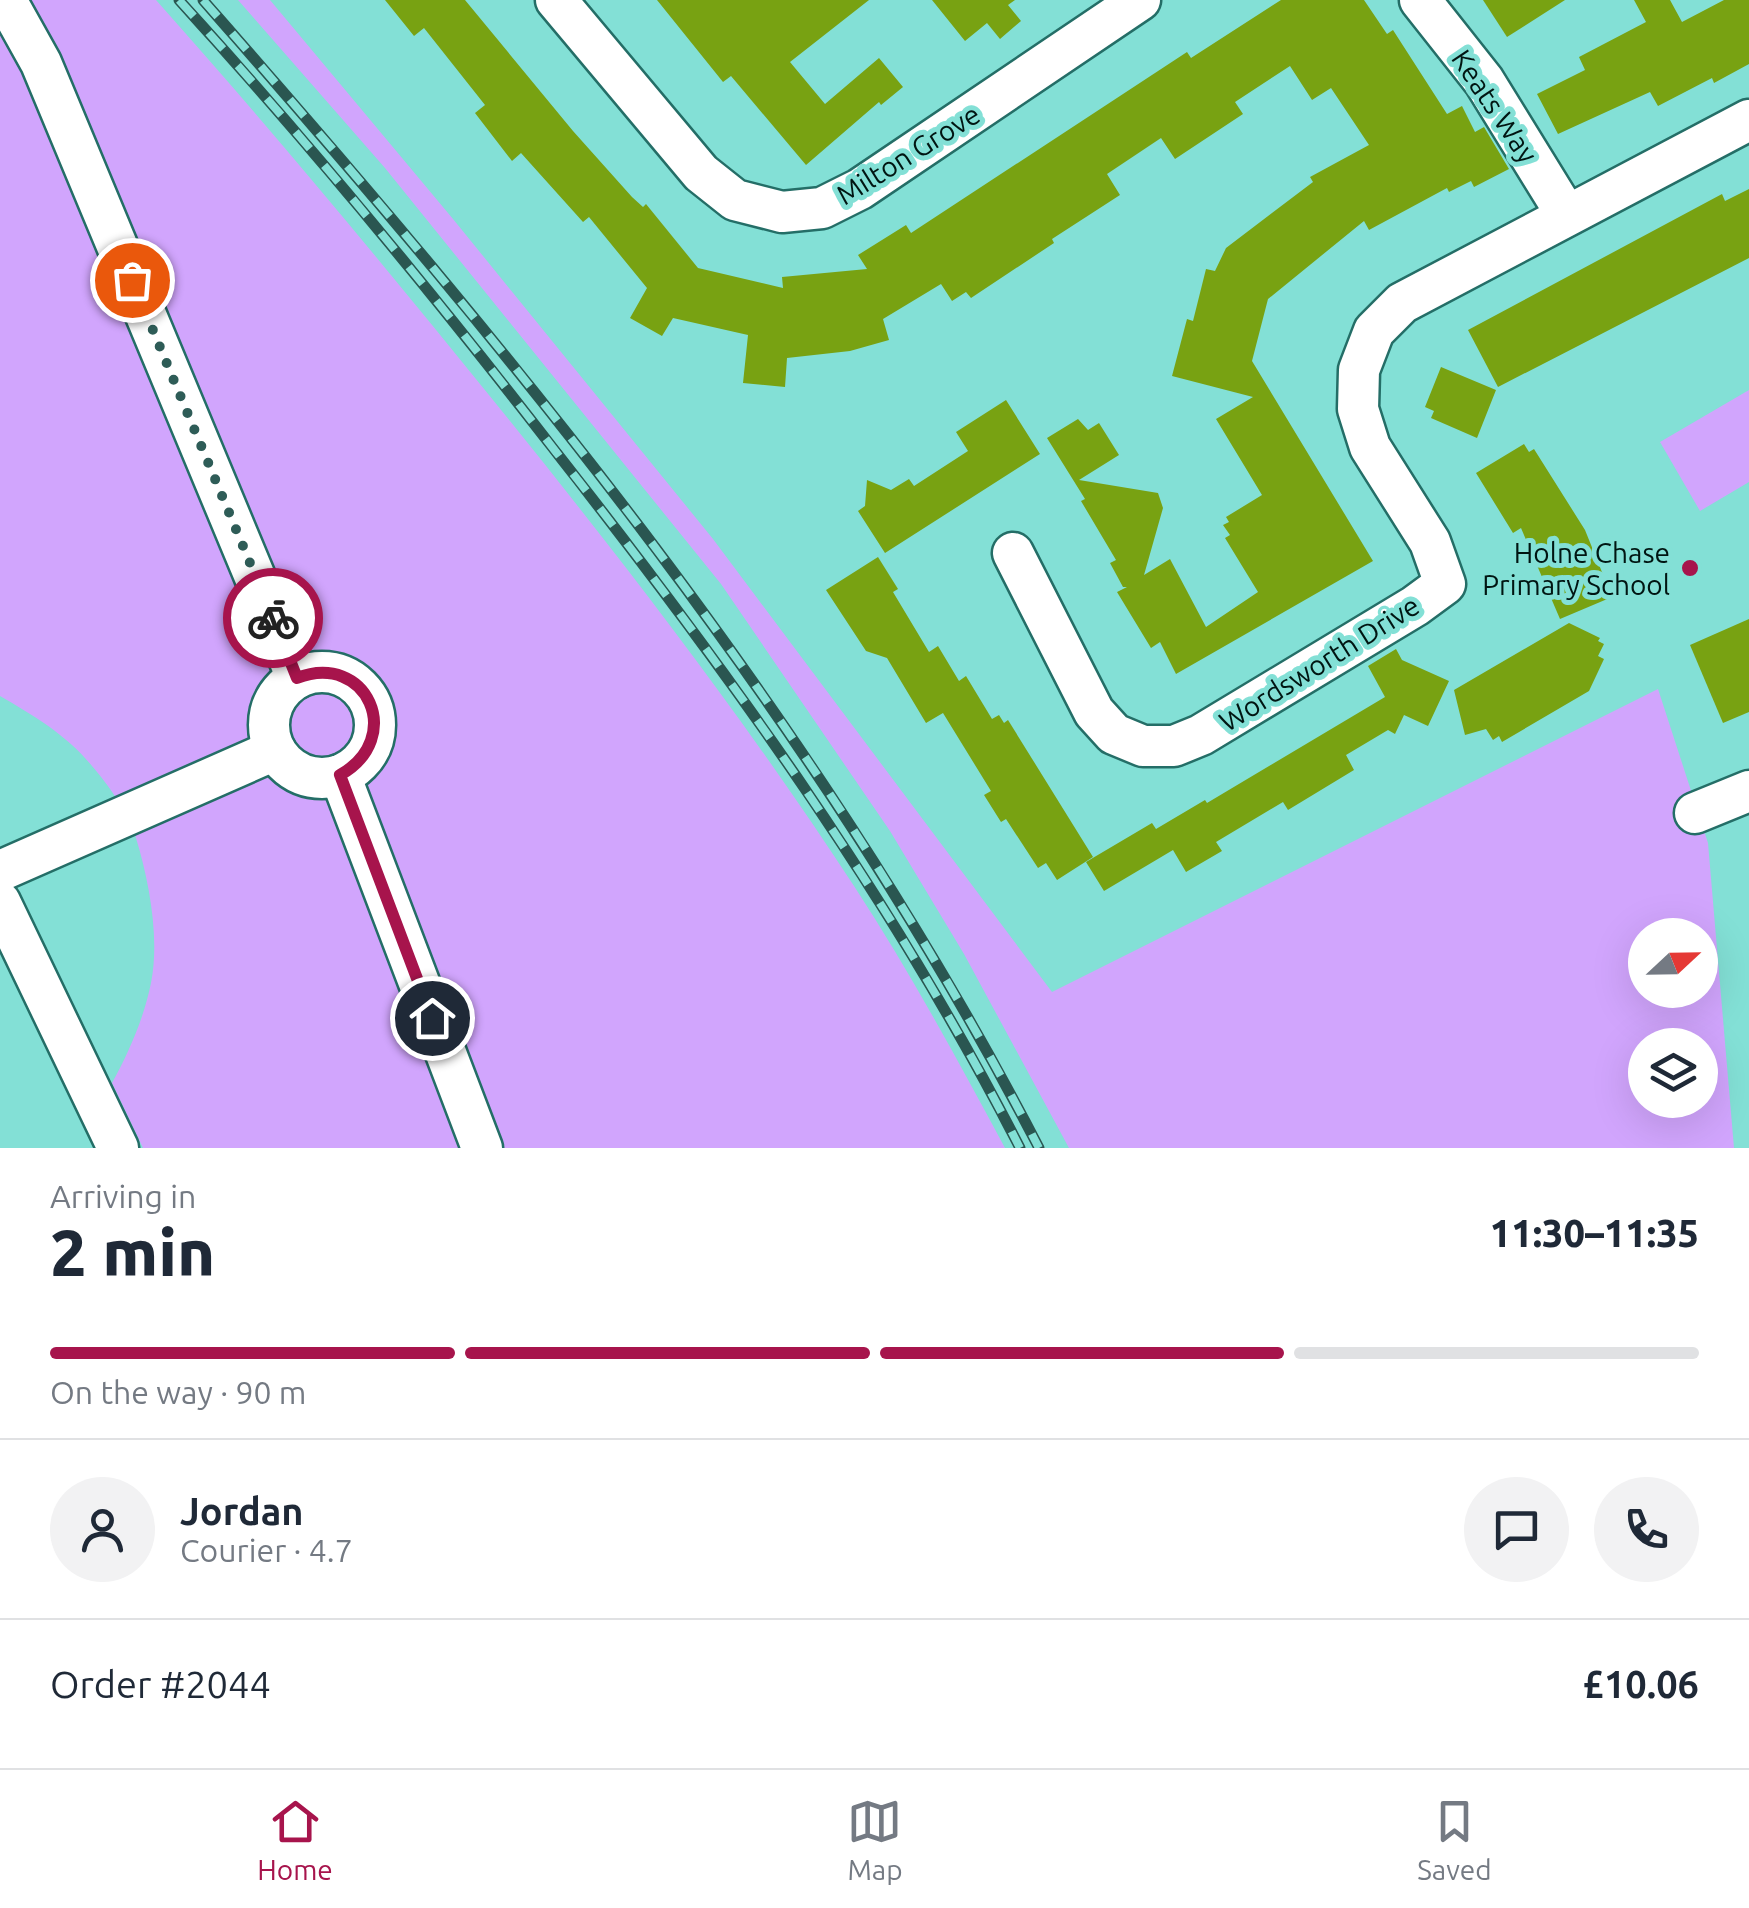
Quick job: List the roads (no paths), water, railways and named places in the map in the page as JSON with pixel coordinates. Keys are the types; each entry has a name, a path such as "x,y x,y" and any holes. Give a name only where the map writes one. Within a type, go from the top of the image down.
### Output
{"street":[{"path":"6,0 41,63 297,678"},
{"name":"Milton Grove","path":"556,0 700,173 735,200 782,212 822,208 860,189 1124,4"},
{"name":"Keats Way","path":"1420,0 1484,81 1566,214"},
{"name":"Wordsworth Drive","path":"1012,553 1094,712 1114,734 1144,746 1174,746 1201,735 1445,584 1430,542 1370,447 1358,409 1359,370 1374,332 1402,303 1749,120"},
{"path":"310,673 339,674 364,692 372,707 373,740 366,755 340,775 325,778 296,771 275,750 270,734 274,702 297,678 310,673"},
{"path":"0,872 275,750"},
{"path":"340,775 482,1148"},
{"path":"1695,812 1749,791"},
{"path":"0,902 118,1148"}],"railway":[{"path":"179,0 419,279 683,618 863,876 971,1056 1020,1148"},
{"path":"203,0 435,270 547,408 761,693 860,841 953,992 1039,1148"}],"place":[{"name":"Holne Chase Primary School","path":"1690,568"}]}
